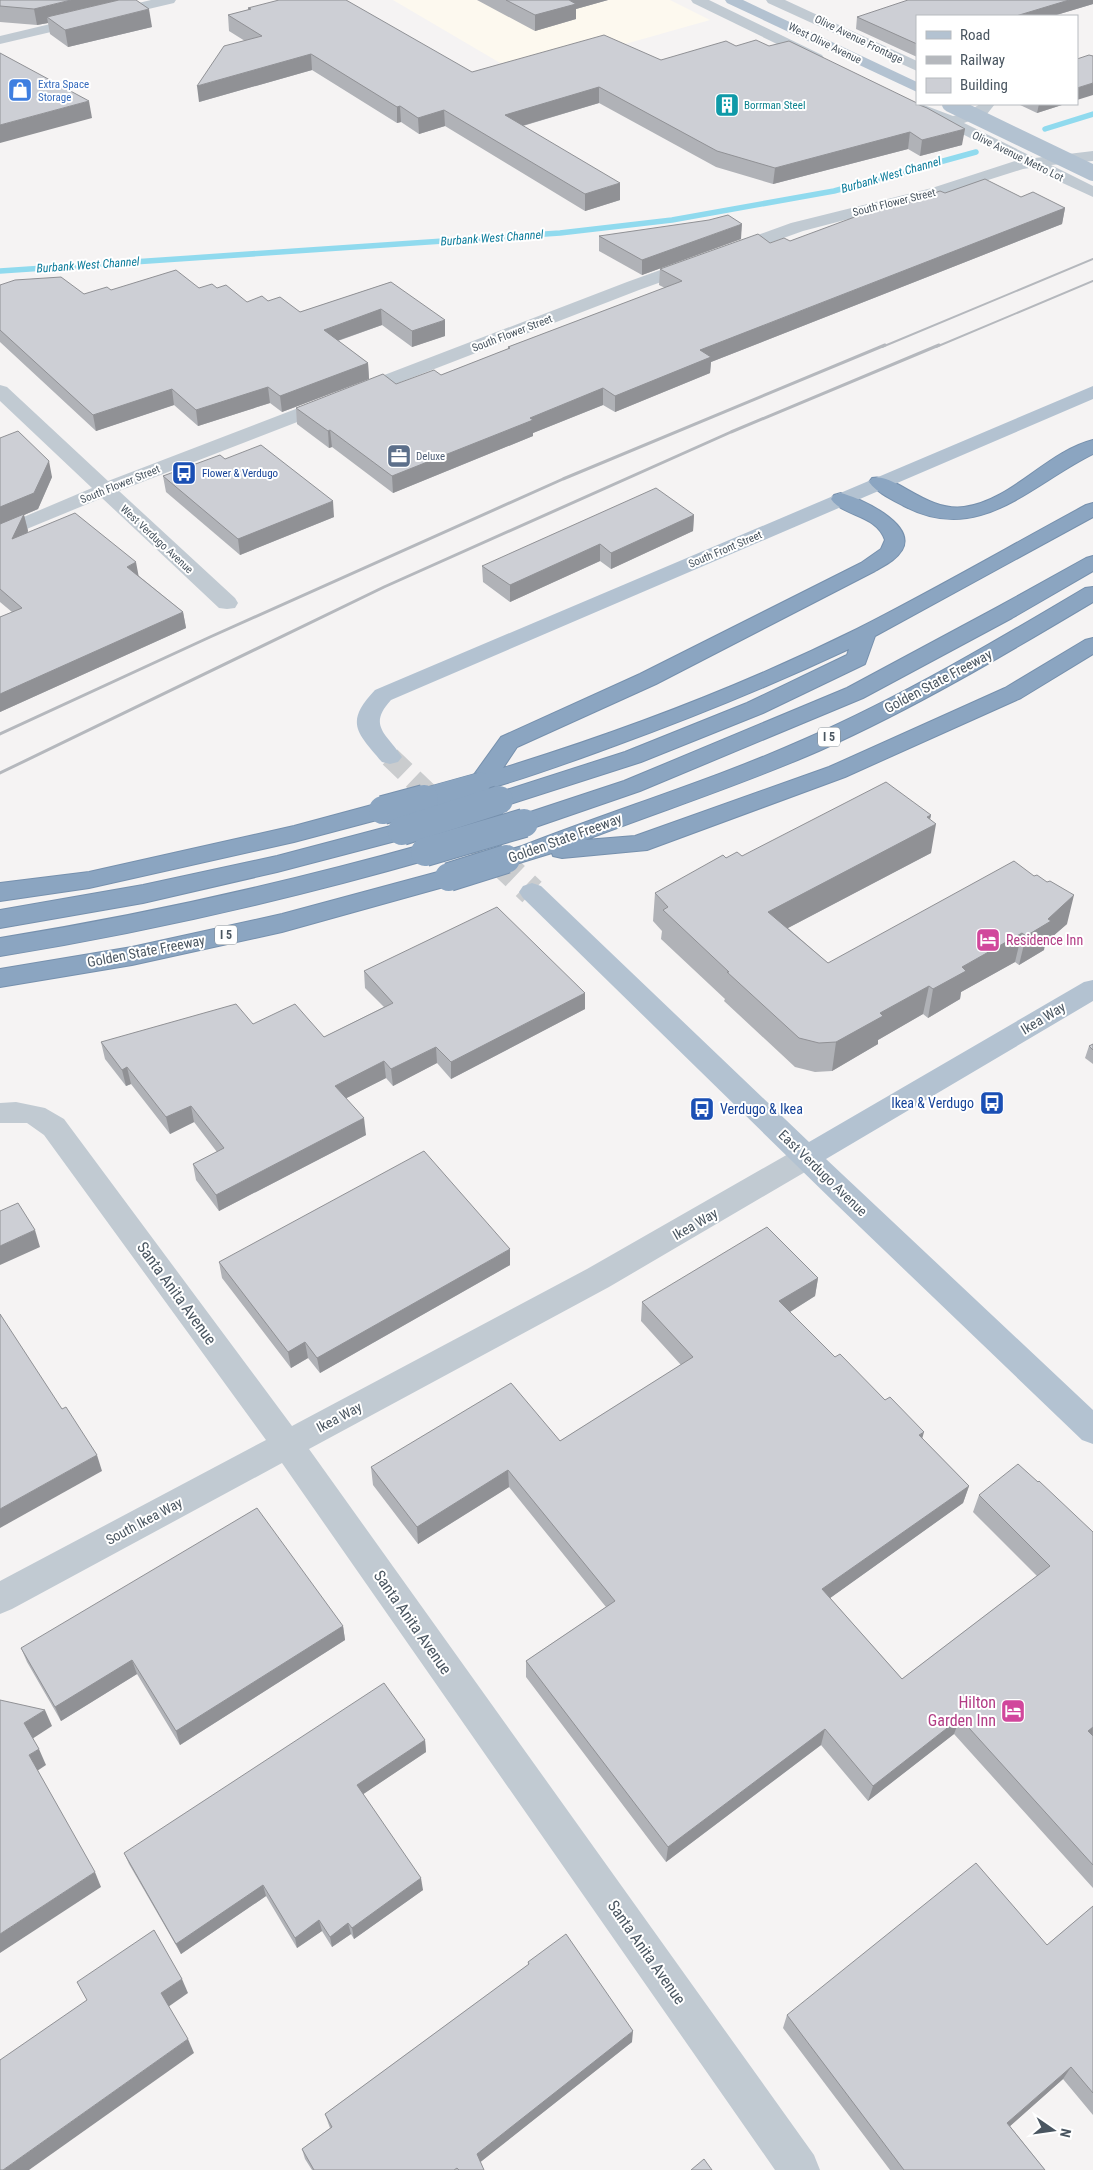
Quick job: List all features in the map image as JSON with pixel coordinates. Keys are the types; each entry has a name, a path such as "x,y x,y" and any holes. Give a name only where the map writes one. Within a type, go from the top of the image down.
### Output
{"highway":[{"path":"879,482 927,509 948,514 968,512 995,503 1093,446"},
{"path":"480,783 509,742 656,674 868,567 893,549 896,539 892,529 880,519 841,499"},
{"path":"0,892 90,880 294,834 480,783 545,763 755,684 866,633 1093,509"},
{"path":"0,947 183,913 354,873 524,823 632,786 724,750 855,693 1004,614 1093,562"},
{"name":"Golden State Freeway","path":"0,978 132,956 272,925 544,849 740,775 814,744 958,672 1093,593"},
{"path":"0,919 143,894 277,864 402,831 633,757 755,708 857,659 866,633"},
{"path":"544,849 638,844 837,772 1013,693 1093,645"}],"main road":[{"name":"West Olive Avenue","path":"732,0 916,88"},
{"path":"952,105 1093,173"},
{"name":"South Front Street","path":"390,757 368,730 368,717 373,704 383,695 1093,392"},
{"name":"East Verdugo Avenue","path":"532,892 1093,1430"},
{"name":"Ikea Way","path":"807,1157 1093,989"}],"street":[{"path":"1,39 169,0"},
{"path":"698,0 830,65"},
{"name":"Olive Avenue Frontage","path":"773,0 811,16 916,67"},
{"path":"900,99 951,122 961,120 987,107"},
{"name":"Olive Avenue Metro Lot","path":"987,107 989,116 1077,159"},
{"name":"Olive Avenue Metro Lot","path":"944,120 1093,192"},
{"name":"South Flower Street","path":"0,534 103,490 634,286 796,227 938,191 1021,164 1093,156"},
{"name":"West Verdugo Avenue","path":"0,391 103,490 227,604"},
{"name":"Santa Anita Avenue","path":"0,1113 29,1112 41,1116 54,1127 288,1444 688,2009 798,2170"},
{"name":"Ikea Way","path":"288,1444 598,1278 807,1157"},
{"name":"South Ikea Way","path":"0,1598 288,1444"}],"shaded area":[{"path":"393,0 670,0 710,20 519,74"}],"building":[{"path":"0,0 71,0 34,9 0,6"},
{"path":"119,0 136,0 149,9 65,30 47,17"},
{"path":"279,0 346,0 472,72 604,35 661,60 726,41 736,46 756,40 769,46 789,41 916,103 916,105 927,108 965,129 922,140 910,132 775,168 717,151 599,87 505,115 620,183 585,194 444,110 418,118 311,54 197,86 224,46 262,36 228,15 251,9 248,8"},
{"path":"506,0 569,0 576,4 535,15"},
{"path":"908,0 1069,0 1019,15 916,15 916,44 857,17"},
{"name":"Extra Space Storage","path":"0,53 89,101 0,125"},
{"path":"1089,55 1093,56 1093,83 1078,88 1078,59"},
{"path":"985,179 1021,197 1033,192 1065,208 700,350 711,357 615,396 603,388 530,418 533,420 392,476 330,430 328,431 296,408 383,374 396,384 434,370 441,375 510,348 508,347 682,281 660,269 758,234 770,243 784,238 790,241 887,205 893,208 940,191 945,193"},
{"path":"728,215 742,224 642,260 599,236 709,220"},
{"path":"176,270 199,288 212,284 217,288 226,285 247,302 262,296 268,301 280,297 300,312 391,282 445,320 412,331 381,309 324,330 368,363 280,396 268,387 196,410 172,389 93,415 0,330 0,285 15,280 61,277 84,294 107,287 111,290"},
{"path":"18,431 49,461 34,493 0,507 0,438"},
{"path":"261,445 333,501 238,539 163,476 220,455 225,459"},
{"path":"656,488 694,515 611,553 600,544 510,585 482,566"},
{"path":"75,513 136,562 127,567 183,612 0,694 0,617 22,608 0,589 0,524 24,514 12,539"},
{"name":"Residence Inn","path":"886,782 931,815 927,817 936,824 768,912 828,963 1014,861 1034,876 1037,875 1047,882 1050,881 1074,895 1048,919 1051,921 1026,936 1022,933 962,967 966,971 933,989 929,986 880,1013 883,1016 836,1042 819,1043 799,1038 663,910 668,907 655,893 723,855 726,858 737,852 742,856"},
{"path":"497,907 585,993 451,1062 436,1047 391,1069 384,1061 335,1086 364,1118 216,1195 193,1164 224,1148 191,1106 166,1117 127,1067 122,1070 101,1042 236,1004 253,1024 295,1004 324,1037 393,1003 364,971"},
{"path":"424,1151 510,1249 317,1358 305,1342 288,1352 219,1262"},
{"path":"18,1203 35,1230 0,1246 0,1211"},
{"path":"767,1227 818,1278 779,1301 835,1357 840,1354 885,1400 890,1397 924,1432 919,1435 969,1486 822,1589 902,1679 1050,1566 979,1495 1018,1464 1039,1481 1093,1532 1093,1727 1088,1731 1093,1736 1093,1865 960,1718 873,1786 825,1729 668,1847 526,1661 615,1601 508,1470 417,1527 371,1467 511,1383 560,1441 693,1357 642,1302"},
{"path":"0,1314 62,1409 66,1407 97,1455 0,1509"},
{"path":"257,1508 343,1626 176,1731 132,1660 55,1707 21,1648"},
{"path":"384,1683 425,1740 357,1785 421,1878 352,1928 348,1923 330,1937 319,1920 295,1938 263,1885 176,1944 124,1853"},
{"path":"0,1700 45,1710 24,1723 39,1749 29,1755 95,1872 0,1934"},
{"path":"976,1863 1047,1945 1093,1906 1093,2093 1071,2067 1007,2123 1045,2170 904,2170 787,2015"},
{"path":"154,1930 182,1979 161,1993 188,2039 3,2170 0,2170 0,2060 87,2000 77,1982"},
{"path":"566,1934 633,2031 477,2154 484,2170 459,2170 457,2168 454,2170 314,2170 302,2149 332,2127 325,2114 529,1964 528,1962"},
{"path":"704,2159 712,2170 691,2170"}],"waterway":[{"name":"Burbank West Channel","path":"1045,129 1093,114"},
{"name":"Burbank West Channel","path":"0,271 560,233 672,220 834,191 976,152"}],"tunnel":[{"path":"390,757 435,800"},
{"path":"434,799 532,892"}],"railway":[{"path":"882,347 1093,259"},
{"path":"936,347 1093,281"},
{"path":"0,734 210,637 563,479 885,345"},
{"path":"0,773 384,587 731,432 939,345"}],"place":[{"name":"Extra Space Storage","path":"20,90"},
{"name":"Borrman Steel","path":"727,105"},
{"name":"Deluxe","path":"399,456"},
{"name":"Flower & Verdugo","path":"184,473"},
{"name":"Residence Inn","path":"988,940"},
{"name":"Ikea & Verdugo","path":"992,1103"},
{"name":"Verdugo & Ikea","path":"702,1109"},
{"name":"Hilton Garden Inn","path":"1013,1711"}]}
